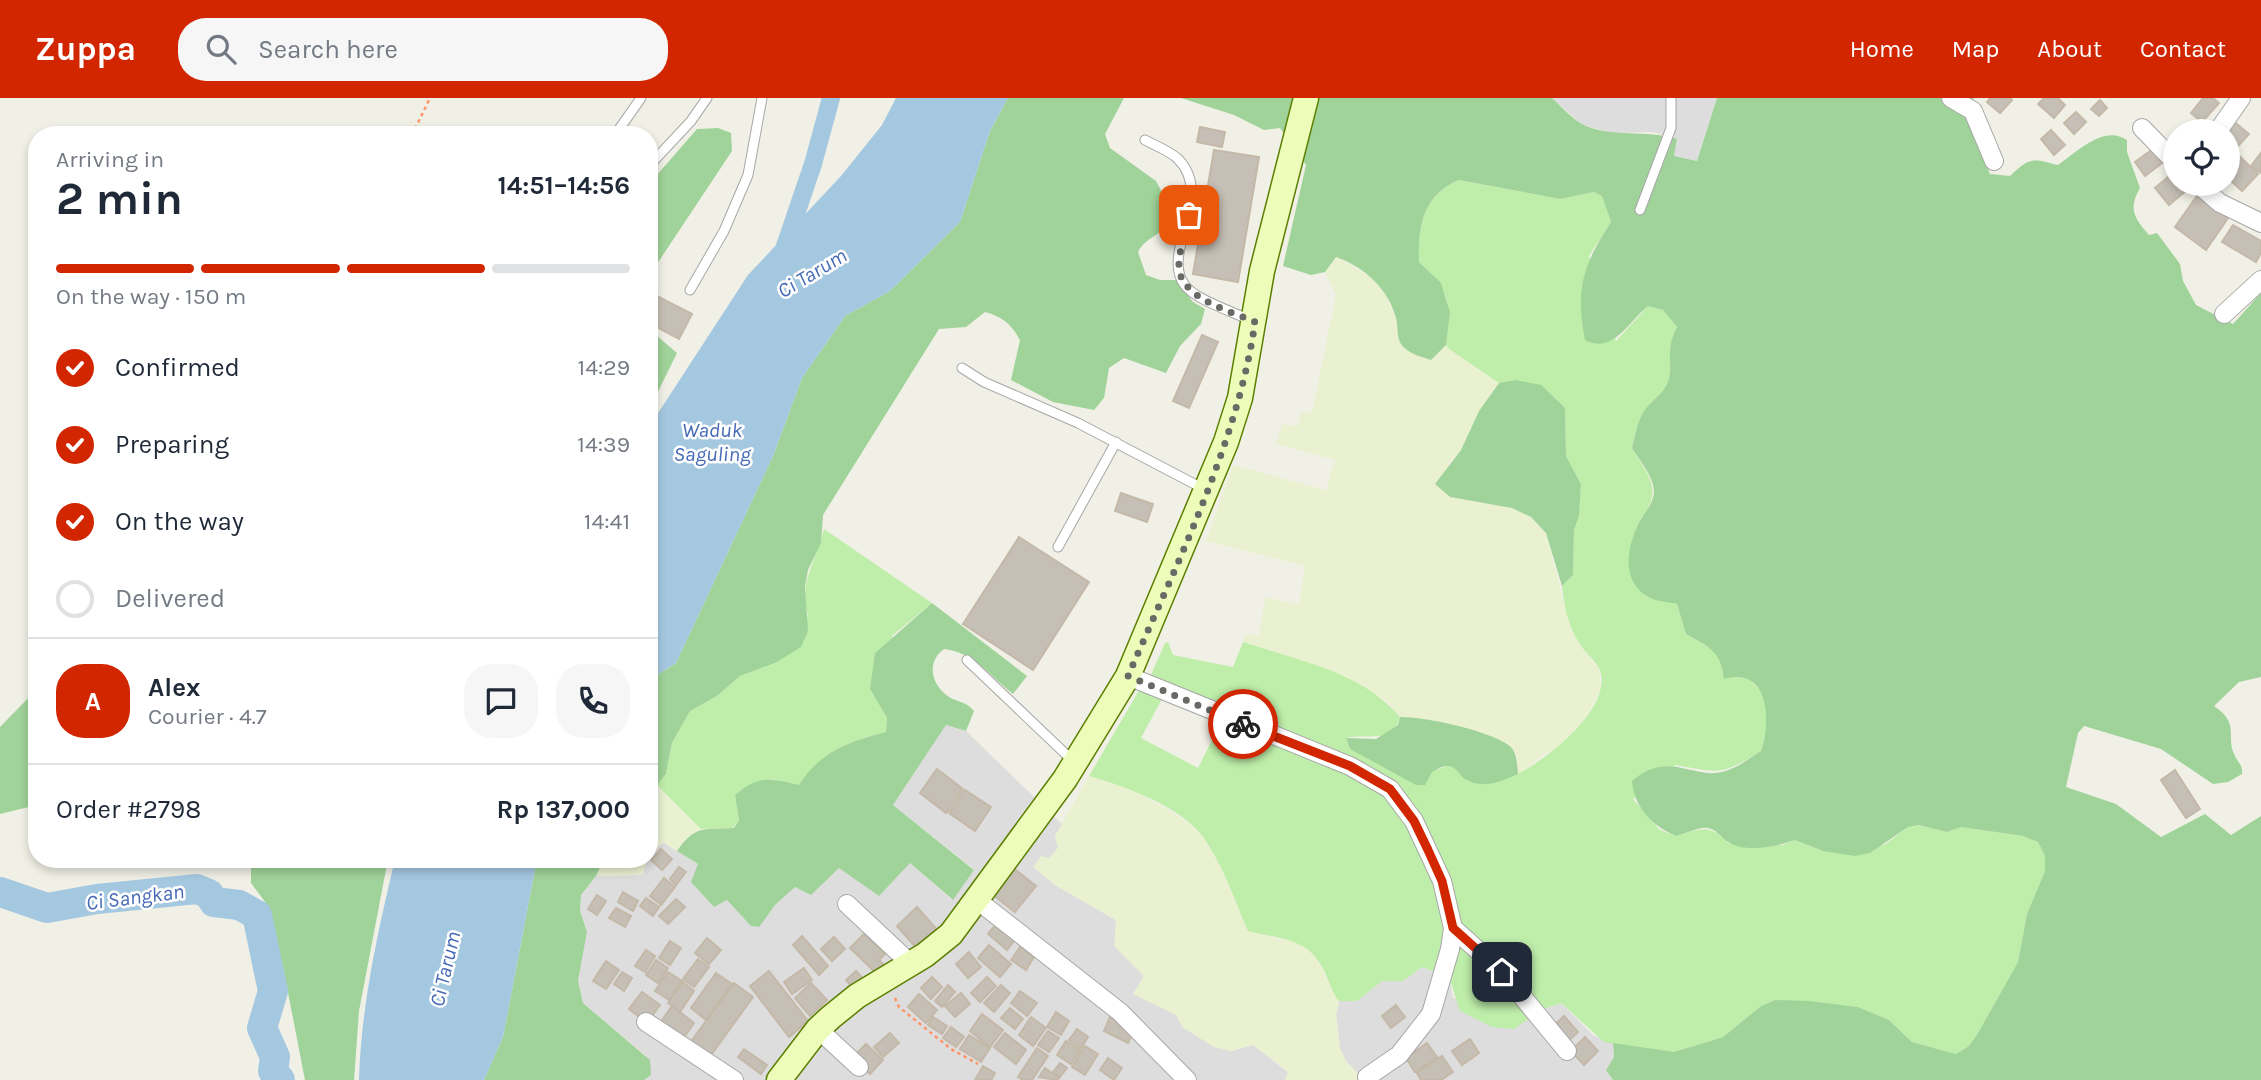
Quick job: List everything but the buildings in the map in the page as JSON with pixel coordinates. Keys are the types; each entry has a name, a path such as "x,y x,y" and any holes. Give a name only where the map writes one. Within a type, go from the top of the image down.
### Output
{"street":[{"path":"779,1080 818,1029 858,996 911,964 951,934 1075,763 1128,676 1206,490 1240,398 1273,219 1306,98"},
{"path":"1951,98 1973,111 1994,161"},
{"path":"2226,119 2241,98"},
{"path":"2142,128 2163,150"},
{"path":"2212,196 2220,203 2261,223"},
{"path":"2224,314 2261,280"},
{"path":"1128,676 1350,766 1390,789 1414,821 1442,881 1453,928 1431,1014 1399,1055 1367,1077"},
{"path":"977,900 1120,1012 1187,1080"},
{"path":"847,904 911,964"},
{"path":"1453,928 1502,972 1567,1051"},
{"path":"646,1022 734,1080"},
{"path":"818,1029 859,1067"}],"lane":[{"path":"621,126 641,98"},
{"path":"658,156 691,121 707,98"},
{"path":"690,290 724,231 748,176 762,98"},
{"path":"1640,210 1671,128 1671,98"},
{"path":"1145,140 1177,158 1190,175 1189,215 1178,265 1182,283 1191,292 1255,322"},
{"path":"962,368 984,382 1116,442 1206,490"},
{"path":"1058,547 1116,442"},
{"path":"967,660 1075,763"}],"path":[{"path":"416,126 430,98"},
{"path":"886,980 899,1007 951,1049 978,1064"}],"shaded area":[{"path":"1552,98 1717,98 1697,161 1674,156 1677,139 1653,132 1613,133 1583,125"},
{"path":"946,725 966,731 1063,825 1055,836 1058,848 1049,858 1055,885 1116,920 1115,946 1144,976 1134,994 1177,1015 1182,1027 1231,1051 1253,1045 1289,1073 1285,1080 644,1080 651,1074 645,1055 583,1003 578,981 587,932 580,911 581,895 596,876 643,875 643,868 658,868 658,847 663,842 699,865 714,907 727,900 759,926 775,905 795,887 811,894 839,868 910,863 952,900 974,869 893,805"},
{"path":"1422,967 1449,977 1453,998 1541,1010 1561,1003 1593,1035 1613,1043 1614,1057 1606,1070 1613,1080 1364,1080 1346,1061 1340,1048 1336,1016 1339,1001 1357,1001 1382,980 1403,981"}],"green space":[{"path":"1008,98 1124,98 1105,134 1110,148 1156,181 1172,211 1165,227 1138,252 1146,275 1160,280 1176,280 1193,302 1205,309 1201,324 1180,346 1166,373 1124,358 1109,368 1104,398 1094,410 1053,402 1011,380 1020,340 1010,325 997,316 985,312 966,327 939,329 823,515 821,543 808,570 805,587 808,631 801,647 775,663 740,676 717,696 690,711 672,743 666,774 658,784 658,674 676,663 773,456 802,378 845,316 890,291 960,222 990,131"},
{"path":"1181,98 1552,98 1582,124 1597,130 1653,134 1677,139 1674,156 1697,161 1717,98 1974,98 1965,111 1990,174 2010,176 2027,162 2042,161 2058,165 2100,137 2118,136 2127,140 2127,152 2140,188 2134,202 2136,218 2149,235 2157,233 2180,264 2183,281 2196,305 2233,324 2261,293 2261,677 2239,682 2214,706 2230,724 2232,747 2242,768 2242,774 2228,782 2213,784 2161,749 2084,726 2078,733 2066,787 2116,804 2161,837 2205,814 2231,835 2261,816 2261,1080 1613,1080 1606,1070 1614,1057 1613,1043 1674,1052 1723,1037 1761,1006 1775,1000 1858,1007 1889,1020 1912,1042 1956,1054 1969,1046 1978,1033 2018,962 2027,914 2045,871 2045,856 2038,842 2023,836 1961,827 1947,832 1918,825 1908,827 1870,853 1855,856 1823,851 1795,840 1771,846 1745,848 1730,843 1707,828 1676,836 1652,821 1636,799 1632,781 1645,772 1669,766 1711,773 1727,771 1737,766 1761,751 1766,712 1759,688 1751,681 1739,677 1724,679 1720,662 1712,650 1686,634 1677,604 1645,595 1637,588 1629,570 1632,540 1654,492 1649,475 1632,448 1642,415 1669,379 1671,345 1677,327 1663,310 1648,306 1612,340 1595,343 1585,340 1581,306 1584,278 1594,251 1611,222 1602,196 1594,192 1560,199 1459,180 1437,194 1425,213 1422,224 1419,262 1441,283 1450,312 1446,345 1431,360 1411,353 1403,346 1387,297 1374,280 1356,267 1336,257 1325,272 1311,275 1283,266 1306,165 1280,128 1264,130 1234,115"},
{"path":"718,128 731,133 732,151 658,262 658,174 697,129"},
{"path":"1459,180 1560,199 1594,192 1602,196 1611,222 1589,256 1616,341 1648,306 1663,310 1677,327 1671,344 1669,379 1642,415 1632,448 1648,475 1652,491 1652,499 1641,518 1647,597 1677,604 1686,634 1713,650 1734,676 1749,679 1760,690 1767,705 1768,721 1761,751 1737,765 1712,771 1675,765 1633,799 1660,830 1676,836 1710,830 1728,843 1782,845 1795,840 1823,851 1884,845 1908,827 1917,825 1947,832 1961,827 2023,836 2038,842 2045,856 2045,871 2027,914 2018,962 1978,1033 1969,1046 1956,1054 1912,1042 1889,1020 1858,1007 1775,1000 1761,1006 1723,1037 1674,1052 1604,1042 1561,1003 1541,1010 1514,1029 1492,1027 1460,1011 1449,977 1422,967 1403,981 1382,981 1357,1001 1339,1001 1322,967 1308,950 1290,941 1248,931 1216,859 1193,826 1151,799 1089,776 1141,687 1162,699 1141,738 1198,768 1225,714 1150,677 1165,643 1168,642 1173,655 1233,667 1243,642 1348,678 1385,702 1400,717 1396,726 1385,735 1346,738 1350,749 1431,772 1447,766 1454,767 1466,779 1519,773 1562,743 1589,714 1598,698 1602,683 1599,668 1570,626 1562,586 1573,575 1574,530 1579,516 1581,484 1566,456 1565,408 1515,380 1499,383 1449,349 1446,345 1448,308 1443,290 1419,262 1422,224 1430,203 1437,194"},
{"path":"1336,257 1373,278 1385,294 1396,318 1399,341 1431,360 1446,345 1499,383 1479,411 1461,450 1448,463 1450,497 1512,508 1531,517 1546,533 1563,600 1580,645 1599,669 1601,690 1586,717 1560,748 1546,753 1518,774 1517,757 1508,744 1429,720 1400,717 1387,701 1344,676 1243,642 1246,634 1258,636 1266,597 1299,605 1305,566 1206,541 1233,465 1326,490 1335,460 1276,444 1282,424 1298,426 1301,412 1312,413 1336,295 1325,272"},
{"path":"658,337 677,353 658,392"},
{"path":"1515,380 1541,385 1565,408 1566,456 1581,484 1579,516 1574,530 1573,575 1562,586 1546,533 1531,517 1512,508 1450,497 1435,484 1461,450 1479,411 1499,383"},
{"path":"824,529 932,603 893,635 870,689 887,718 886,732 860,739 826,756 799,786 772,779 735,795 739,820 733,828 701,829 658,786 666,774 672,743 690,711 717,696 740,676 775,663 808,616 805,592"},
{"path":"932,603 1027,676 1013,694 982,666 965,655 944,649 935,660 933,673 938,686 949,697 974,711 966,731 946,725 893,805 974,870 953,900 910,863 879,896 839,868 811,895 795,887 775,905 759,927 751,926 727,900 714,907 691,882 698,864 677,851 695,832 734,828 739,820 735,795 751,784 772,780 799,785 826,756 860,739 886,732 887,718 870,689 875,653"},
{"path":"28,698 28,807 0,814 0,727"},
{"path":"1400,717 1455,725 1497,739 1513,750 1518,774 1492,783 1478,784 1465,779 1453,767 1445,766 1432,772 1425,785 1416,785 1350,749 1346,738 1376,739 1398,725"},
{"path":"1089,776 1132,788 1189,823 1201,835 1218,861 1248,930 1278,939 1295,940 1316,957 1339,1001 1336,1016 1340,1048 1346,1061 1364,1080 1285,1080 1288,1072 1253,1045 1231,1051 1214,1047 1182,1027 1176,1015 1133,994 1144,976 1114,946 1116,920 1055,885 1033,867 1041,856 1049,858 1058,848 1055,836"},
{"path":"658,786 701,829 687,837 677,851 663,842 658,847"},
{"path":"251,868 386,868 359,1011 354,1080 305,1080 282,962 267,928 271,910 251,883"},
{"path":"535,868 600,868 581,895 580,911 587,932 578,981 583,1003 650,1060 651,1075 644,1080 484,1080 503,1037"},
{"path":"600,868 645,868 643,875 596,876"}],"water":[{"name":"Waduk Saguling","path":"896,98 1008,98 990,131 960,222 890,291 845,316 802,378 773,456 676,663 658,674 658,413 748,275 841,176 882,125"},
{"name":"Ci Tarum","path":"393,868 535,868 503,1037 484,1080 359,1080 367,997"}],"waterway":[{"path":"783,252 813,164 831,98"},
{"name":"Ci Sangkan","path":"0,892 47,908 97,899 197,889 209,894 214,902 239,905 257,915 273,991 262,1028 275,1057 273,1071 280,1080"}],"way so far":[{"path":"1189,215 1178,265 1182,283 1191,292 1255,322 1240,398 1226,442 1128,676 1243,724"}],"route":[{"path":"1243,724 1350,766 1390,789 1414,821 1428,850 1442,881 1453,928 1489,957 1502,972"}]}
